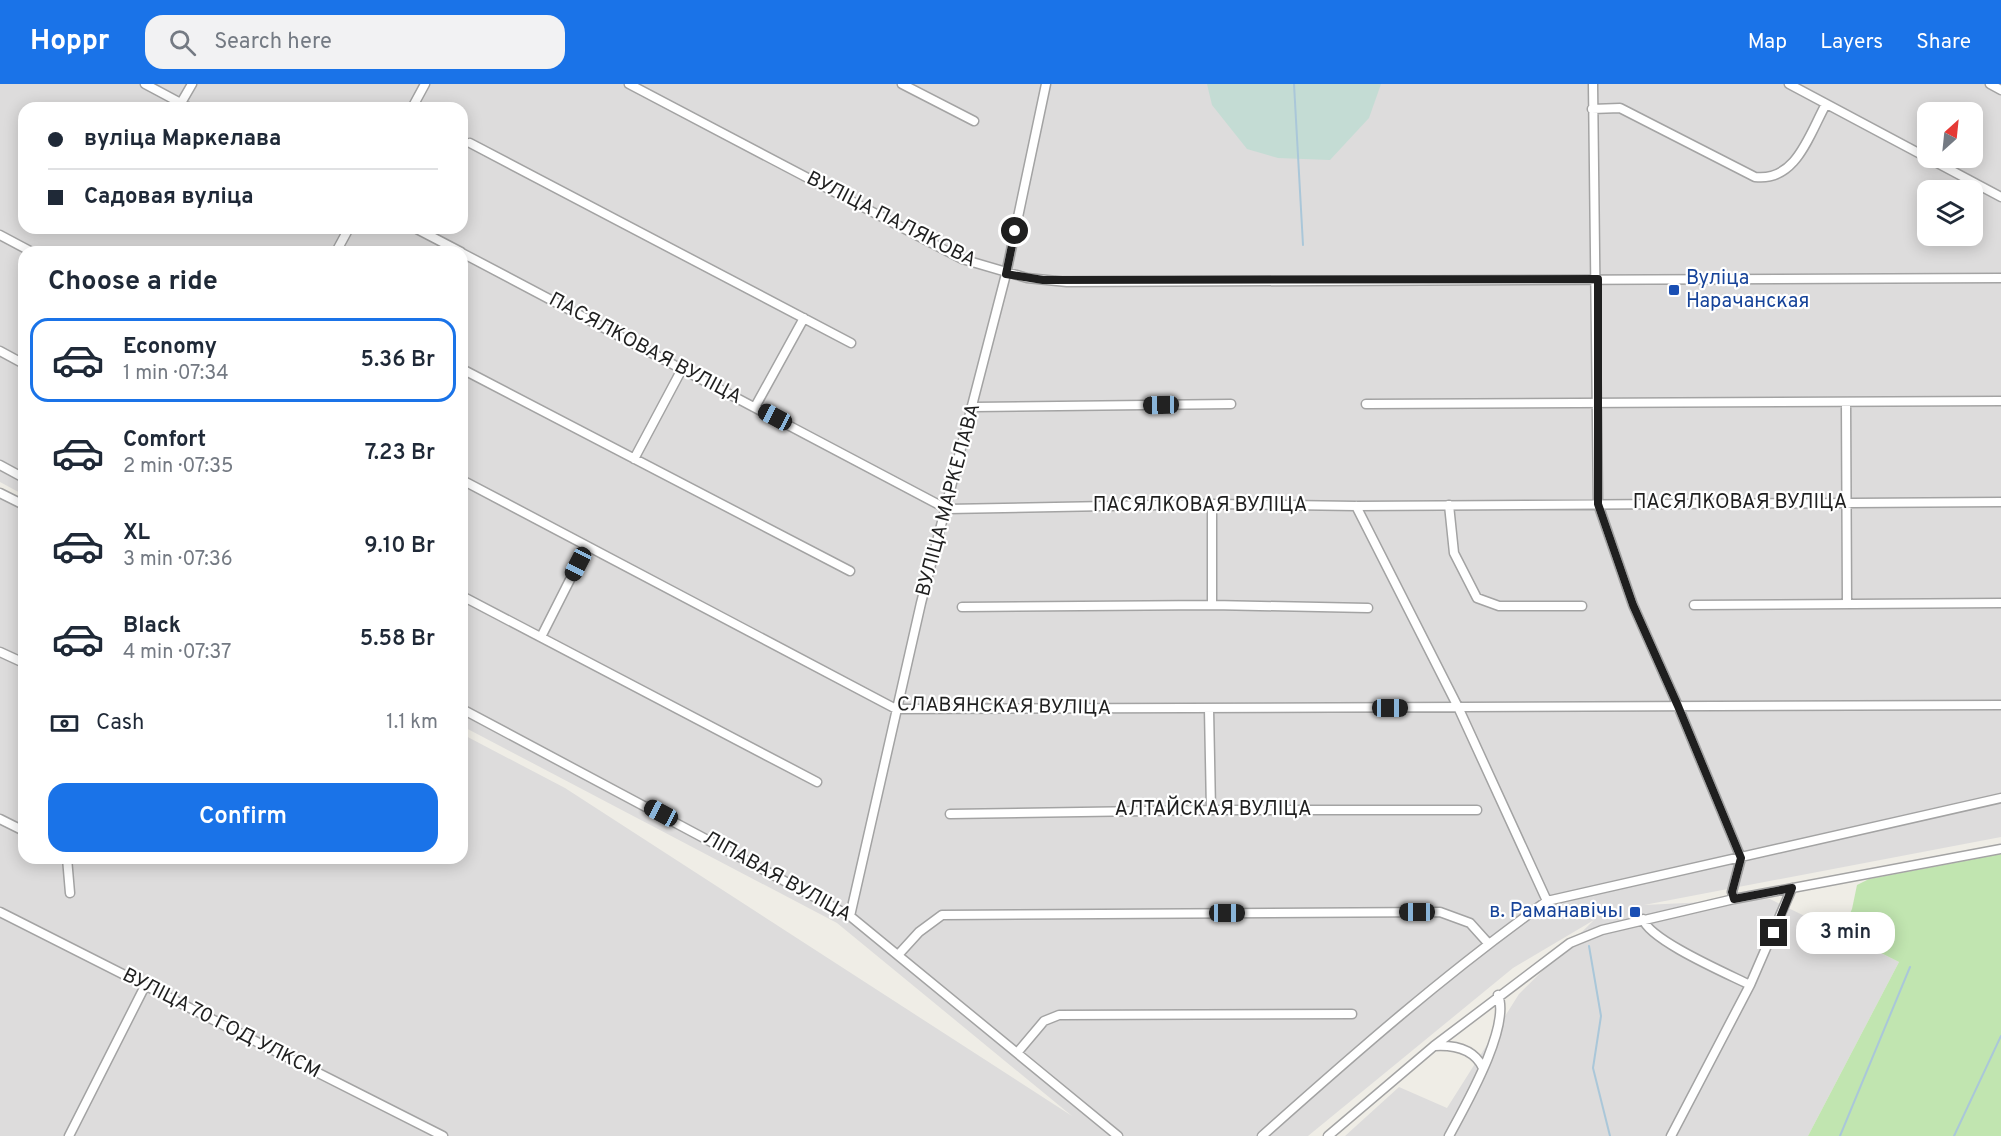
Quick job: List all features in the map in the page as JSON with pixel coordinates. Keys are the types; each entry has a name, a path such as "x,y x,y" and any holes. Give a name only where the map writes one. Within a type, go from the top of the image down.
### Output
{"street":[{"path":"145,84 179,102"},
{"path":"187,102 192,84"},
{"path":"415,102 425,84"},
{"name":"ВУЛІЦА ПАЛЯКОВА","path":"629,84 962,259 1006,274 1067,282 2001,278"},
{"path":"902,84 974,121"},
{"name":"ВУЛІЦА МАРКЕЛАВА","path":"850,916 896,709 1006,274 1046,84"},
{"path":"1593,84 1598,279 1598,504 1633,605 1741,858 1732,892 1734,899"},
{"path":"1788,84 2001,197"},
{"path":"1990,84 2001,90"},
{"path":"1592,109 1620,108 1755,177 1767,179 1790,169 1826,104"},
{"path":"470,143 850,343"},
{"name":"ПАСЯЛКОВАЯ ВУЛІЦА","path":"426,234 450,246"},
{"path":"0,235 21,246"},
{"name":"ПАСЯЛКОВАЯ ВУЛІЦА","path":"468,256 947,509 1212,504 1356,506 2001,502"},
{"path":"755,407 804,318"},
{"path":"0,351 18,361"},
{"path":"634,459 682,369"},
{"path":"468,372 850,571"},
{"path":"1366,404 2001,401"},
{"path":"1846,402 1847,604"},
{"path":"974,407 1231,404"},
{"path":"0,465 18,475"},
{"name":"СЛАВЯНСКАЯ ВУЛІЦА","path":"468,483 896,709 2001,705"},
{"path":"0,493 18,502"},
{"path":"1212,504 1212,605"},
{"path":"1449,505 1454,553 1477,598 1499,606 1582,606"},
{"path":"1356,506 1458,707 1546,901"},
{"path":"540,637 587,546"},
{"path":"468,599 817,782"},
{"path":"1694,605 2001,603"},
{"path":"962,607 1212,605 1368,608"},
{"path":"0,652 18,660"},
{"path":"1209,709 1211,810"},
{"name":"ЛІПАВАЯ ВУЛІЦА","path":"468,712 701,834 850,916 1118,1136"},
{"path":"1262,1136 1390,1022 1488,943 1546,901 2001,798"},
{"name":"АЛТАЙСКАЯ ВУЛІЦА","path":"950,814 1211,810 1477,810"},
{"path":"0,819 18,828"},
{"path":"1328,1136 1434,1046 1498,995 1570,943 1602,930 1643,919 1734,899 2001,849"},
{"path":"68,864 70,893"},
{"path":"1671,1136 1750,985 1792,888"},
{"name":"ВУЛІЦА 70 ГОД УЛКСМ","path":"0,912 443,1136"},
{"path":"898,955 919,932 942,915 1440,912 1470,923 1488,943"},
{"path":"1643,919 1644,925 1664,942 1750,985"},
{"path":"69,1136 145,986"},
{"path":"1449,1136 1483,1068 1496,1034 1501,1003 1498,995"},
{"path":"1017,1053 1044,1021 1059,1015 1352,1014"},
{"path":"1434,1046 1460,1048 1472,1054 1483,1068"}],"shaded area":[{"path":"0,84 2001,84 2001,837 1644,905 1770,899 1899,962 1808,1136 1345,1136 1399,1087 1447,1108 1519,994 1594,920 1513,968 1308,1136 0,1136 0,488 18,498 18,864 468,864 468,737 565,788 1072,1116 837,923 468,729 468,246 18,246 18,492 0,482"},
{"path":"1207,84 1381,84 1369,118 1330,160 1278,158 1247,149 1212,105"}],"green space":[{"path":"2001,854 2001,1136 1808,1136 1899,962 1841,933 1852,909 1857,885 1869,879"}],"waterway":[{"path":"1294,84 1303,245"},
{"path":"1589,946 1601,1016 1593,1068 1610,1136"},
{"path":"1840,1136 1910,967"},
{"path":"1954,1136 2001,1036"}],"place":[{"name":"Вуліца Нарачанская","path":"1674,290"},
{"name":"в. Раманавічы","path":"1635,912"}],"route":[{"path":"1015,231 1006,274 1067,282 1598,279 1598,504 1633,605 1741,858 1732,892 1734,899 1792,888 1774,933"}]}
